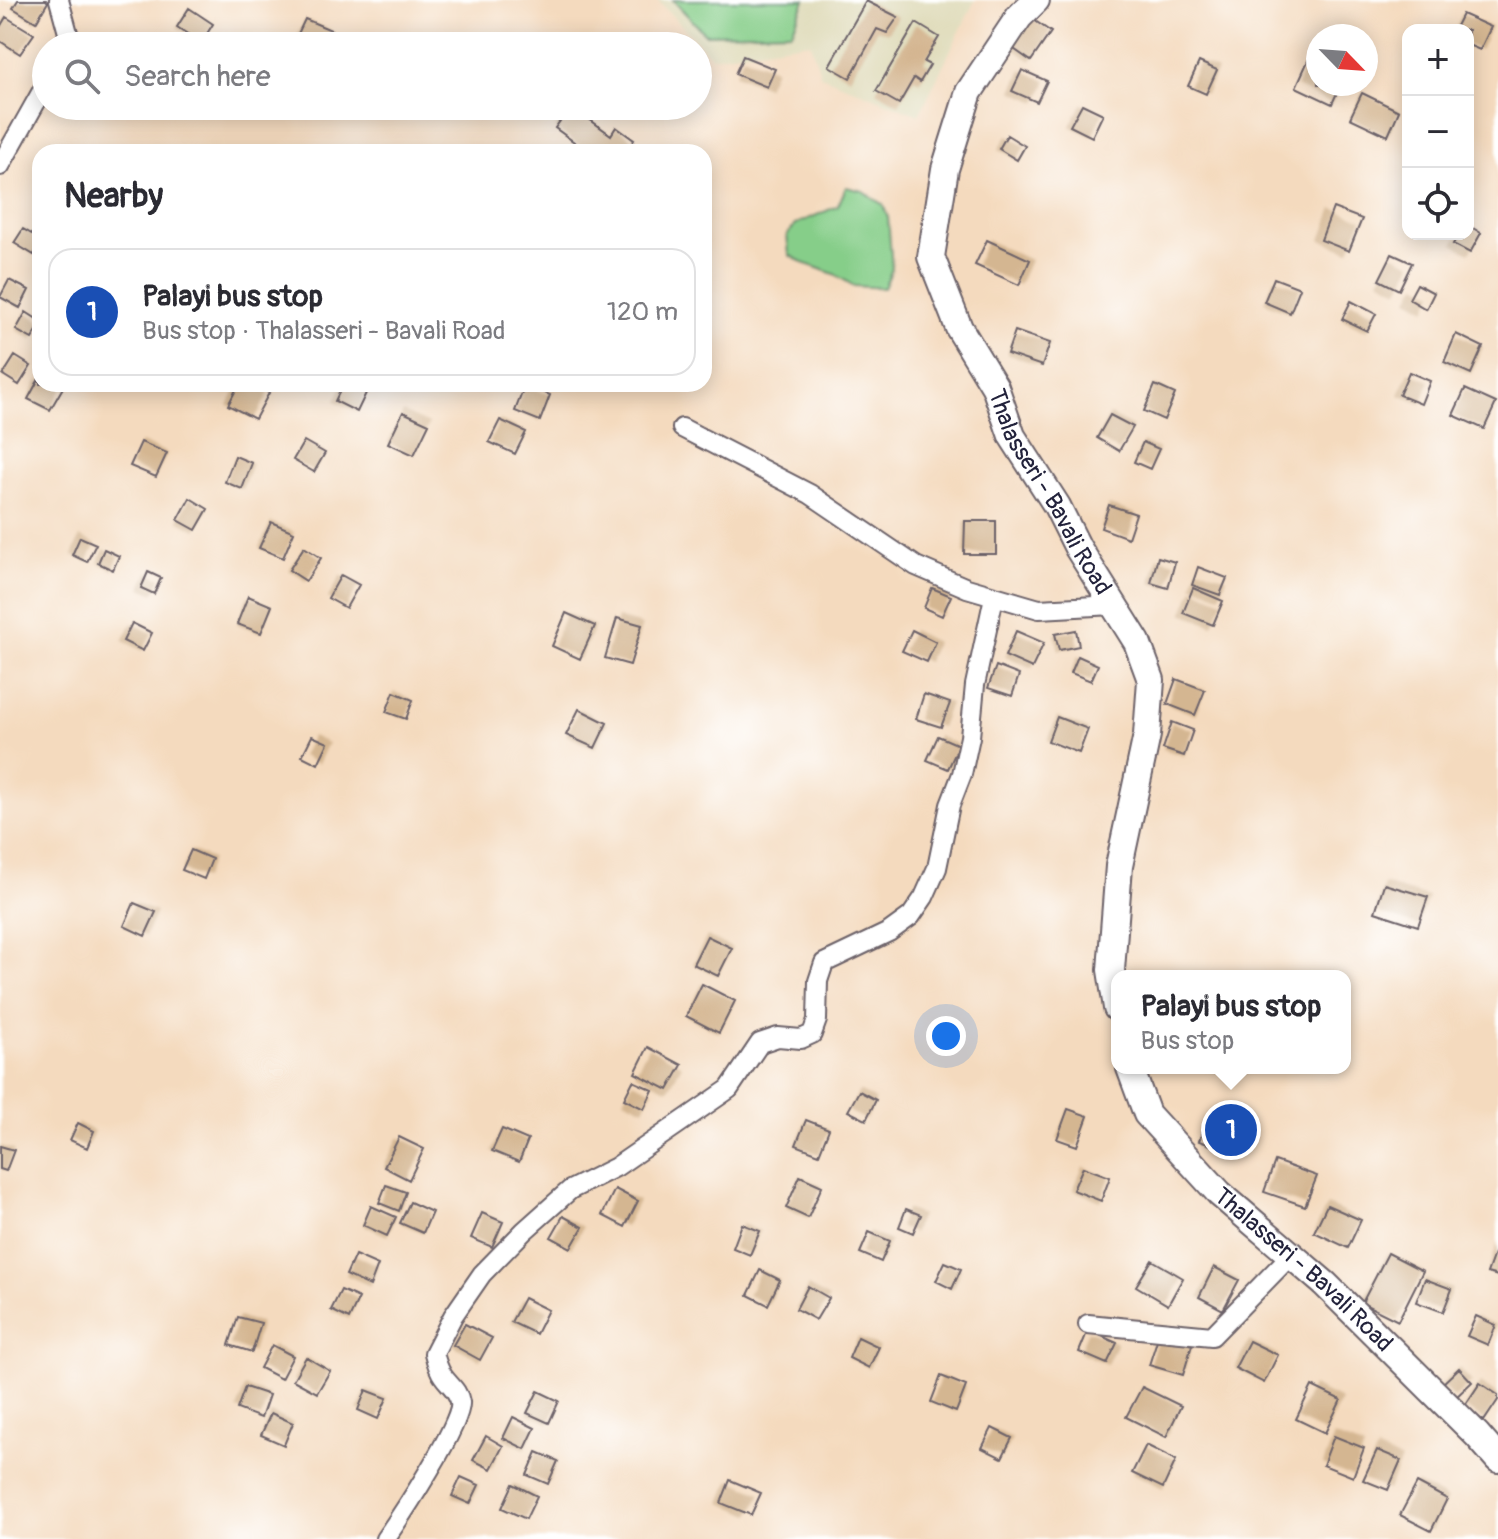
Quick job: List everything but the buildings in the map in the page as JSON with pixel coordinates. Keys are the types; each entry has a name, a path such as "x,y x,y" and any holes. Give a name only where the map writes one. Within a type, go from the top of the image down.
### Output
{"main road":[{"name":"Thalasseri - Bavali Road","path":"1036,0 1019,17 969,92 945,169 931,257 959,328 995,387 1012,436 1137,642 1151,680 1147,735 1119,866 1111,970"},
{"name":"Thalasseri - Bavali Road","path":"1132,1074 1147,1114 1220,1194 1325,1284 1498,1459"}],"street":[{"path":"59,0 68,32"},
{"path":"0,166 32,109"},
{"path":"682,428 810,494 916,566 967,588 1039,609 1114,605"},
{"path":"385,1539 410,1502 460,1409 460,1399 444,1377 434,1353 453,1316 482,1274 570,1190 616,1167 729,1089 760,1043 778,1037 801,1039 812,1034 817,1020 818,981 824,963 889,932 911,916 924,897 937,868 950,805 962,774 970,737 975,685 994,597"},
{"path":"1088,1324 1212,1336 1291,1255"}],"shaded area":[{"path":"657,0 975,0 919,115 821,76 810,42 712,57 712,32 688,32"}],"green space":[{"path":"673,0 805,0 792,32 703,32"},
{"path":"846,187 863,191 883,205 888,217 892,269 884,288 854,286 789,255 787,235 796,224 838,206"}],"place":[{"name":"Palayi bus stop","path":"1231,1130"}]}
